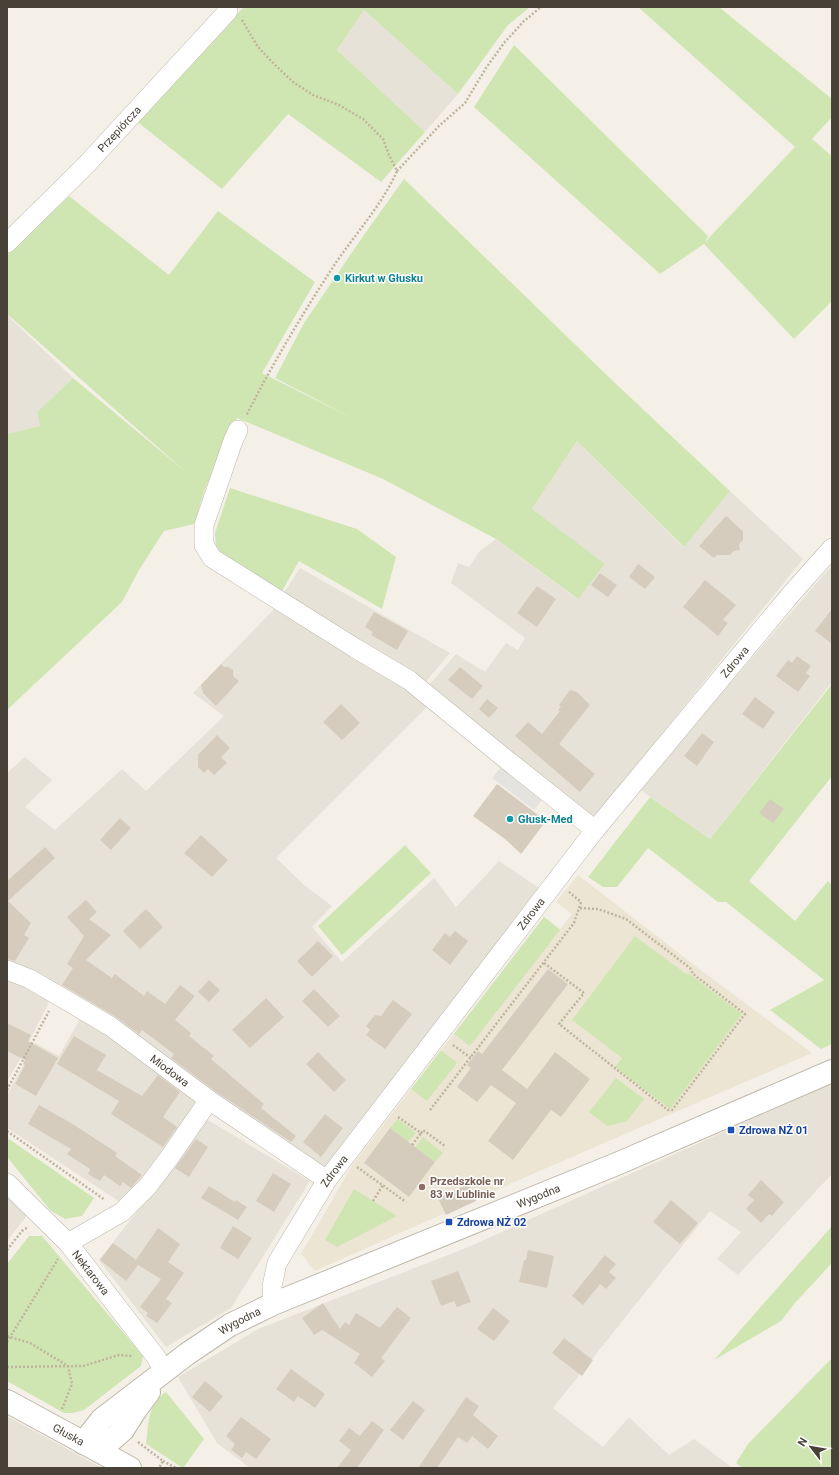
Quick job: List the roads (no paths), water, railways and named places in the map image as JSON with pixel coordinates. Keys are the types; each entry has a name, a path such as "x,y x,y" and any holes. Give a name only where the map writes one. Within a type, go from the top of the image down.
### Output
{"street":[{"name":"Przepiórcza","path":"7,243 86,165 228,12"},
{"path":"238,430 204,525 204,545 212,558 355,648 409,680 595,830"},
{"name":"Zdrowa","path":"273,1304 272,1286 277,1263 327,1180 595,830 792,593 832,548"},
{"name":"Miodowa","path":"7,970 30,979 110,1026 209,1100 327,1180"},
{"name":"Wygodna","path":"91,1447 102,1419 160,1364 187,1354 230,1325 273,1304 619,1163 832,1071"},
{"path":"68,1243 122,1212 148,1186 209,1100"},
{"name":"Nektarowa","path":"7,1183 68,1243 160,1364"},
{"name":"Wygodna","path":"91,1447 123,1430 160,1364"},
{"name":"Głuska","path":"7,1401 131,1468"},
{"path":"123,1430 131,1468"}],"place":[{"name":"Kirkut w Głusku","path":"337,278"},
{"name":"Głusk-Med","path":"510,819"},
{"name":"Zdrowa NŻ 01","path":"731,1130"},
{"name":"Przedszkole nr 83 w Lublinie","path":"422,1187"},
{"name":"Zdrowa NŻ 02","path":"449,1222"}]}
